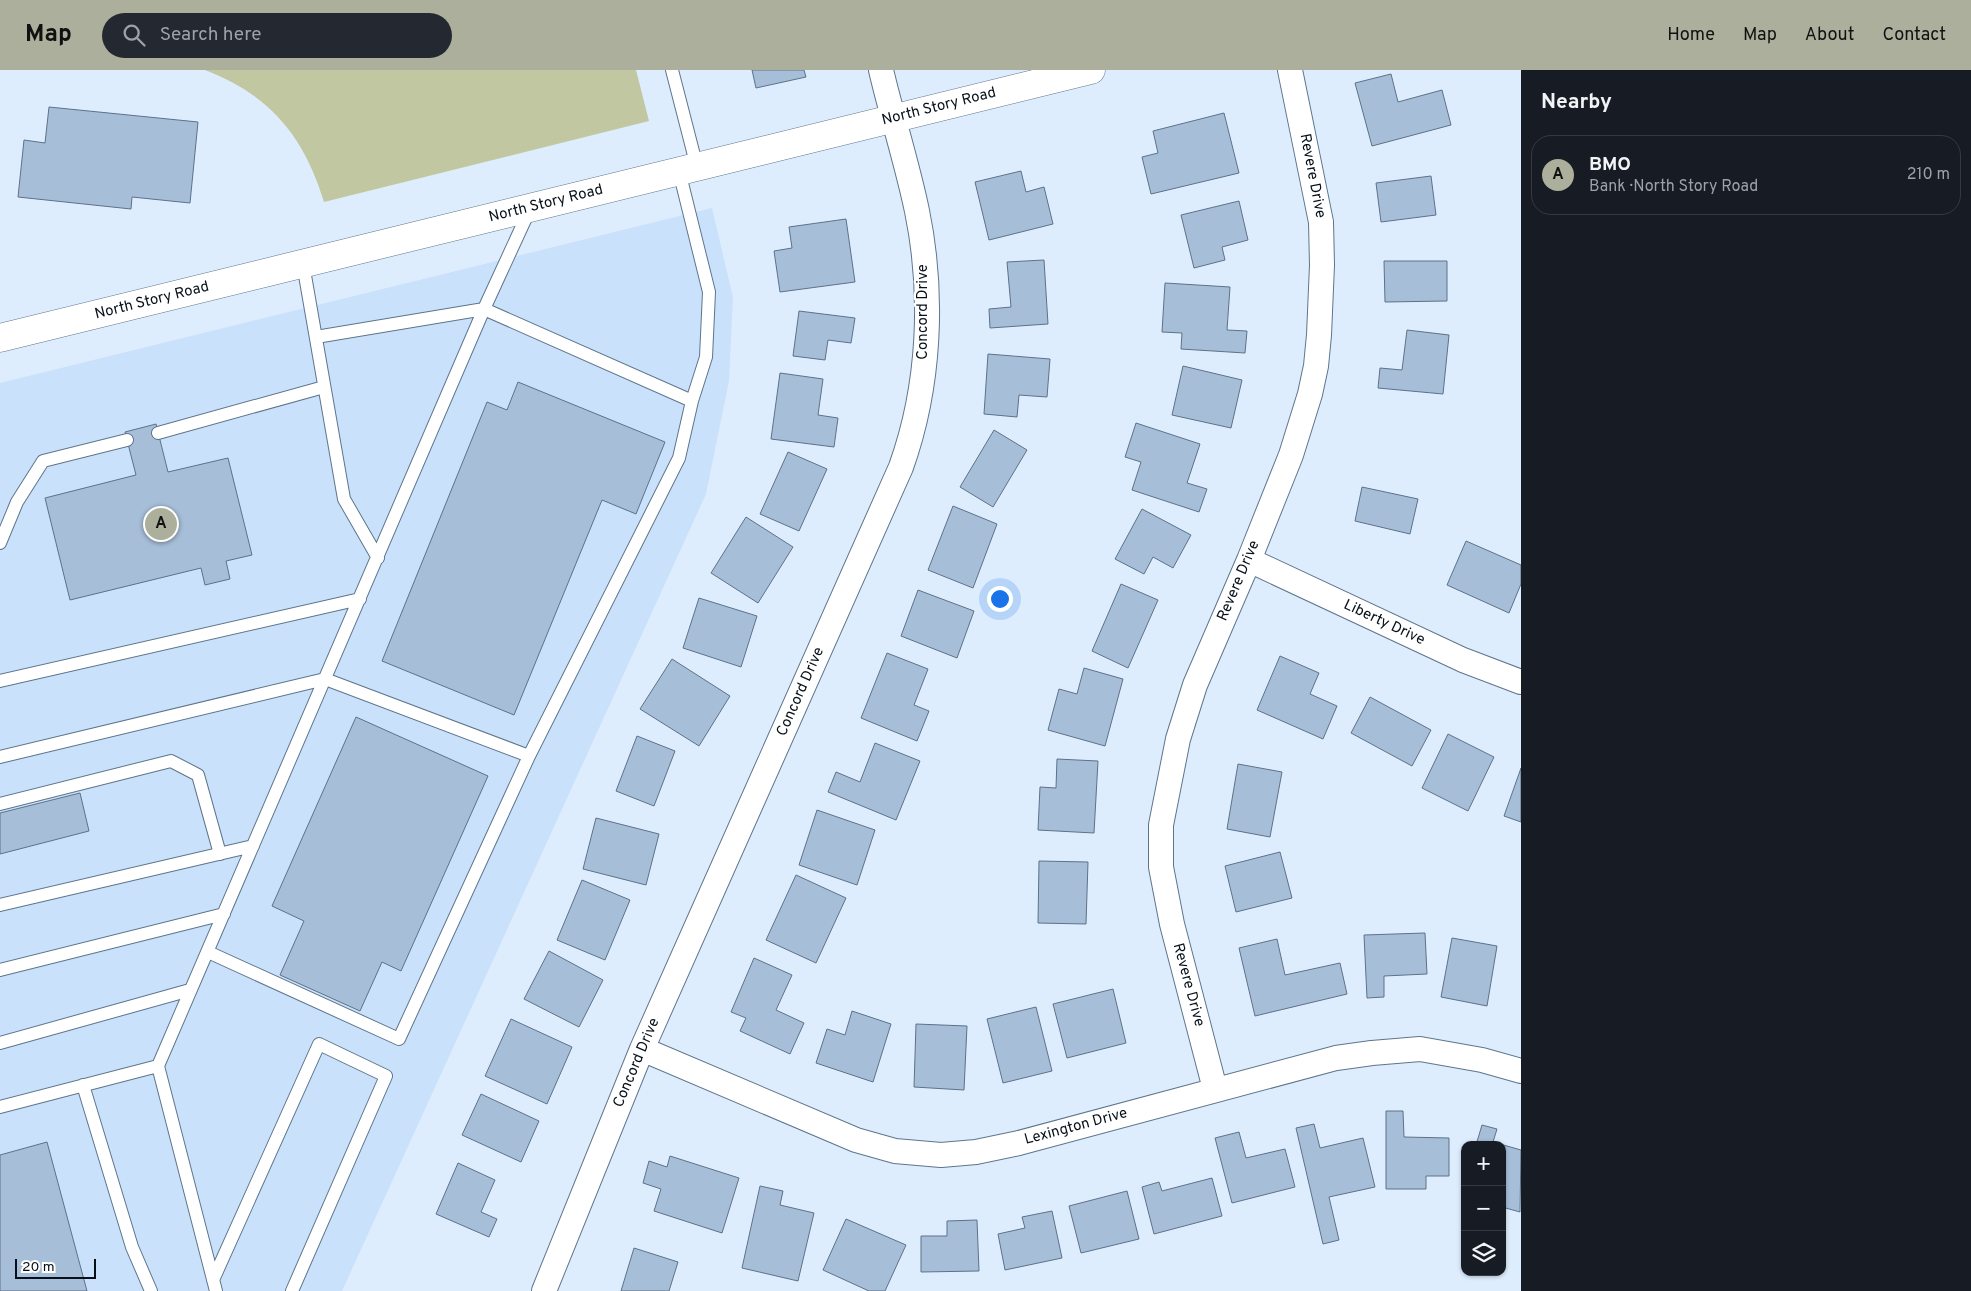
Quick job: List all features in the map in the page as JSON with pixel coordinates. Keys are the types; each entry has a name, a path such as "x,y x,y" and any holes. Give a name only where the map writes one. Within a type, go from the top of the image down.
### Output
{"main road":[{"name":"North Story Road","path":"0,338 1091,70"}],"street":[{"name":"Concord Drive","path":"544,1291 642,1049 897,476 910,441 919,404 924,363 927,318 924,266 917,211 881,70"},
{"name":"Revere Drive","path":"1215,1089 1172,924 1161,867 1161,825 1178,738 1195,684 1249,560 1294,446 1310,394 1320,335 1321,222 1290,70"},
{"name":"Liberty Drive","path":"1249,560 1463,660 1521,682"},
{"name":"Lexington Drive","path":"642,1049 856,1140 895,1151 932,1154 976,1152 1019,1143 1336,1058 1420,1049 1482,1060 1521,1072"}],"lane":[{"path":"208,952 399,1039 530,756 679,458 692,402 706,357 709,292 672,70"},
{"path":"214,1285 158,1066 484,309 531,208"},
{"path":"303,264 344,499 378,558"},
{"path":"316,337 484,309 692,402"},
{"path":"158,432 324,387"},
{"path":"0,543 17,502 43,461 127,440"},
{"path":"0,681 360,599"},
{"path":"0,757 326,679 530,756"},
{"path":"0,804 171,761 198,775 220,854"},
{"path":"0,905 254,846"},
{"path":"0,970 224,914"},
{"path":"0,1043 190,990"},
{"path":"214,1285 319,1044 386,1076 292,1291"},
{"path":"0,1107 158,1066"},
{"path":"83,1085 132,1246 151,1291"}],"shaded area":[{"path":"712,208 733,297 729,381 706,494 342,1291 0,1291 0,383"}],"green space":[{"path":"205,70 636,70 649,121 324,202 306,157 295,138 281,121 266,105 248,92 228,80"}],"building":[{"path":"752,70 804,70 806,77 756,88"},
{"path":"1391,74 1398,102 1442,90 1451,125 1372,146 1355,83"},
{"path":"49,107 198,122 190,203 132,197 131,209 18,197 24,140 45,143"},
{"path":"1224,113 1239,173 1151,194 1142,157 1158,153 1153,131"},
{"path":"1021,171 1026,192 1044,187 1053,224 989,240 975,182"},
{"path":"1431,176 1436,215 1381,222 1376,183"},
{"path":"1239,201 1248,240 1222,247 1225,260 1194,268 1181,215"},
{"path":"846,219 855,282 780,292 774,251 792,248 789,227"},
{"path":"1044,260 1048,324 990,328 989,309 1011,307 1007,262"},
{"path":"1384,261 1447,261 1447,301 1385,302"},
{"path":"1165,283 1230,287 1227,330 1247,331 1245,353 1181,349 1182,333 1162,332"},
{"path":"799,311 855,318 851,343 828,340 825,360 793,356"},
{"path":"1407,330 1449,335 1443,394 1378,388 1380,368 1402,370"},
{"path":"988,354 1050,359 1047,397 1019,395 1017,417 984,414"},
{"path":"1183,366 1242,380 1231,428 1172,415"},
{"path":"780,373 823,379 818,415 838,418 834,447 771,439"},
{"path":"518,382 665,442 636,514 602,500 514,715 382,661 487,402 507,410"},
{"path":"1136,423 1200,444 1187,483 1207,489 1199,512 1132,490 1141,462 1125,457"},
{"path":"156,424 168,472 228,458 252,555 226,561 230,579 205,585 201,568 70,600 45,498 136,475 125,432"},
{"path":"994,430 1027,450 993,507 960,487"},
{"path":"788,452 827,469 799,531 760,514"},
{"path":"1362,487 1418,499 1410,534 1355,521"},
{"path":"953,506 997,524 973,588 928,570"},
{"path":"1142,509 1191,535 1173,568 1153,557 1144,574 1115,559"},
{"path":"746,517 793,547 758,603 711,573"},
{"path":"1466,541 1521,565 1521,584 1509,613 1447,585"},
{"path":"1121,584 1158,600 1128,668 1092,651"},
{"path":"918,590 974,611 957,658 901,636"},
{"path":"699,598 757,616 741,667 683,648"},
{"path":"887,653 928,669 914,705 929,711 917,741 861,718"},
{"path":"1280,656 1319,673 1310,694 1337,706 1323,739 1257,710"},
{"path":"672,659 730,696 699,746 640,709"},
{"path":"1084,668 1123,679 1105,746 1048,730 1059,689 1077,694"},
{"path":"1370,697 1431,730 1412,766 1351,733"},
{"path":"356,717 488,776 401,971 382,962 360,1011 280,975 304,921 272,906"},
{"path":"1448,734 1494,757 1468,811 1422,788"},
{"path":"637,736 675,751 654,806 616,791"},
{"path":"875,743 920,761 896,820 828,792 836,772 860,782"},
{"path":"1057,759 1098,761 1094,833 1038,830 1040,787 1056,788"},
{"path":"1238,764 1282,772 1270,837 1227,829"},
{"path":"1521,768 1521,822 1504,816"},
{"path":"80,793 89,831 0,854 0,813"},
{"path":"817,810 875,830 857,885 799,865"},
{"path":"596,818 659,834 646,885 583,869"},
{"path":"1280,852 1292,898 1236,912 1225,866"},
{"path":"1039,861 1088,862 1086,924 1038,923"},
{"path":"796,875 846,898 816,963 766,940"},
{"path":"582,880 630,900 605,960 557,940"},
{"path":"1425,933 1427,974 1384,976 1384,997 1367,998 1364,935"},
{"path":"1452,938 1497,946 1487,1006 1441,997"},
{"path":"1277,939 1285,975 1340,963 1347,994 1255,1016 1239,948"},
{"path":"549,951 603,980 579,1027 524,999"},
{"path":"754,958 792,975 776,1010 804,1023 790,1054 740,1031 746,1018 731,1012"},
{"path":"1113,989 1126,1043 1067,1058 1053,1004"},
{"path":"1036,1007 1052,1071 1003,1083 987,1019"},
{"path":"852,1011 891,1024 873,1082 816,1063 827,1029 845,1035"},
{"path":"511,1019 572,1047 547,1104 485,1076"},
{"path":"916,1024 967,1026 964,1090 914,1087"},
{"path":"481,1094 539,1121 521,1162 462,1135"},
{"path":"1386,1111 1403,1111 1404,1137 1449,1138 1449,1176 1426,1176 1426,1189 1386,1189"},
{"path":"1314,1124 1320,1148 1363,1138 1375,1187 1329,1197 1339,1240 1323,1244 1296,1128"},
{"path":"1482,1125 1497,1129 1493,1141 1477,1141"},
{"path":"1239,1132 1246,1158 1285,1149 1295,1187 1232,1203 1215,1138"},
{"path":"47,1142 87,1291 0,1291 0,1155"},
{"path":"1506,1146 1521,1150 1520,1212 1506,1208"},
{"path":"670,1156 739,1178 722,1233 654,1211 661,1189 643,1183 649,1161 667,1167"},
{"path":"458,1163 495,1180 481,1212 497,1219 489,1237 436,1214"},
{"path":"1212,1178 1222,1216 1154,1234 1142,1187 1159,1182 1162,1191"},
{"path":"760,1186 783,1191 780,1205 814,1213 798,1281 742,1268"},
{"path":"1127,1191 1139,1239 1081,1253 1069,1206"},
{"path":"1052,1211 1062,1258 1005,1270 998,1234 1025,1228 1022,1217"},
{"path":"846,1219 906,1245 885,1291 869,1291 823,1270"},
{"path":"977,1220 979,1271 921,1272 921,1236 947,1236 947,1221"},
{"path":"634,1248 678,1262 669,1291 621,1291"}],"place":[{"name":"BMO","path":"161,524"}]}
